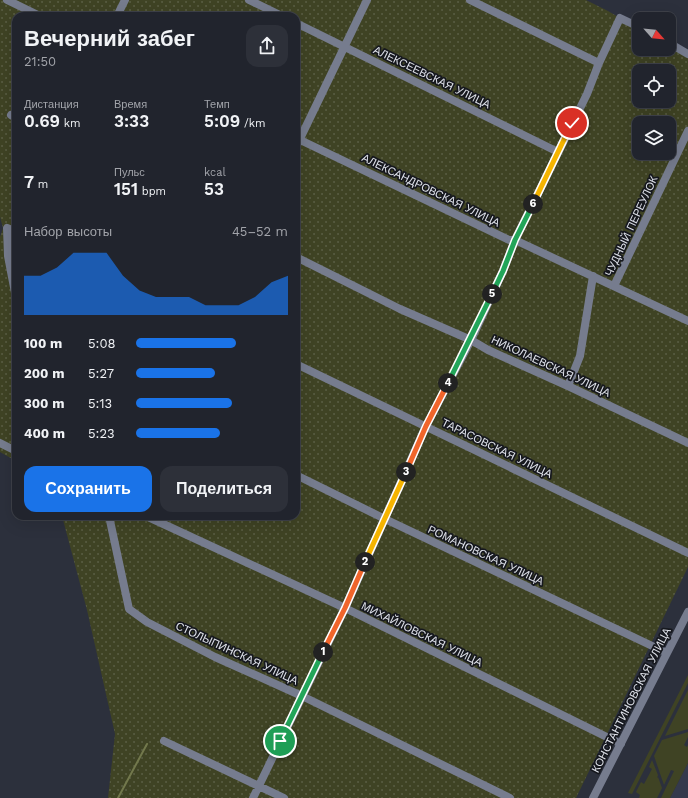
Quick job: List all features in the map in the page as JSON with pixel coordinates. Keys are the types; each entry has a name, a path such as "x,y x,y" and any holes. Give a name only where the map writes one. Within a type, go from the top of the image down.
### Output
{"street":[{"path":"8,0 32,12"},
{"path":"119,12 125,0"},
{"path":"249,0 274,12"},
{"path":"300,135 367,0"},
{"path":"470,0 599,63"},
{"path":"253,798 345,608 426,426 471,340 503,271 515,240 586,94 620,18 632,24"},
{"name":"АЛЕКСЕЕВСКАЯ УЛИЦА","path":"300,25 558,152"},
{"path":"676,47 688,54"},
{"name":"ЧУДНЫЙ ПЕРЕУЛОК","path":"614,286 688,131"},
{"name":"АЛЕКСАНДРОВСКАЯ УЛИЦА","path":"300,142 508,240 515,240 688,321"},
{"path":"12,230 7,228 8,256 12,277"},
{"name":"НИКОЛАЕВСКАЯ УЛИЦА","path":"300,259 400,309 471,340 488,350 688,443"},
{"name":"ЧУДНЫЙ ПЕРЕУЛОК","path":"568,386 580,356 593,276"},
{"name":"ТАРАСОВСКАЯ УЛИЦА","path":"300,366 688,553"},
{"path":"0,443 12,449"},
{"name":"РОМАНОВСКАЯ УЛИЦА","path":"300,477 667,653"},
{"name":"СТОЛЫПИНСКАЯ УЛИЦА","path":"110,520 129,609 147,622 215,657 302,696 510,798"},
{"name":"МИХАЙЛОВСКАЯ УЛИЦА","path":"155,520 345,608 621,744"},
{"name":"КОНСТАНТИНОВСКАЯ УЛИЦА","path":"593,798 688,612"},
{"path":"164,741 284,798"}],"shaded area":[{"path":"688,763 688,798 670,798"}],"green space":[{"path":"0,0 586,0 632,25 632,56 676,56 676,49 688,55 688,567 576,798 108,798 115,734 87,610 63,520 300,520 300,12 12,12 12,459 0,452 0,237 3,228 0,217"},
{"path":"688,675 688,683 632,794 628,793"},
{"path":"688,690 688,729 665,736"},
{"path":"688,732 688,737 684,745 687,747 688,745 688,763 670,798 661,798 674,771 671,770 664,785 654,756 662,740"},
{"path":"652,760 658,775 657,778 658,777 662,788 657,798 639,798 640,795 636,792 641,782 644,784 652,769 649,767"}],"waterway":[{"path":"118,798 147,744"}],"route":[{"path":"280,741 345,608 426,426 471,340 503,271 515,240 572,123"}]}
